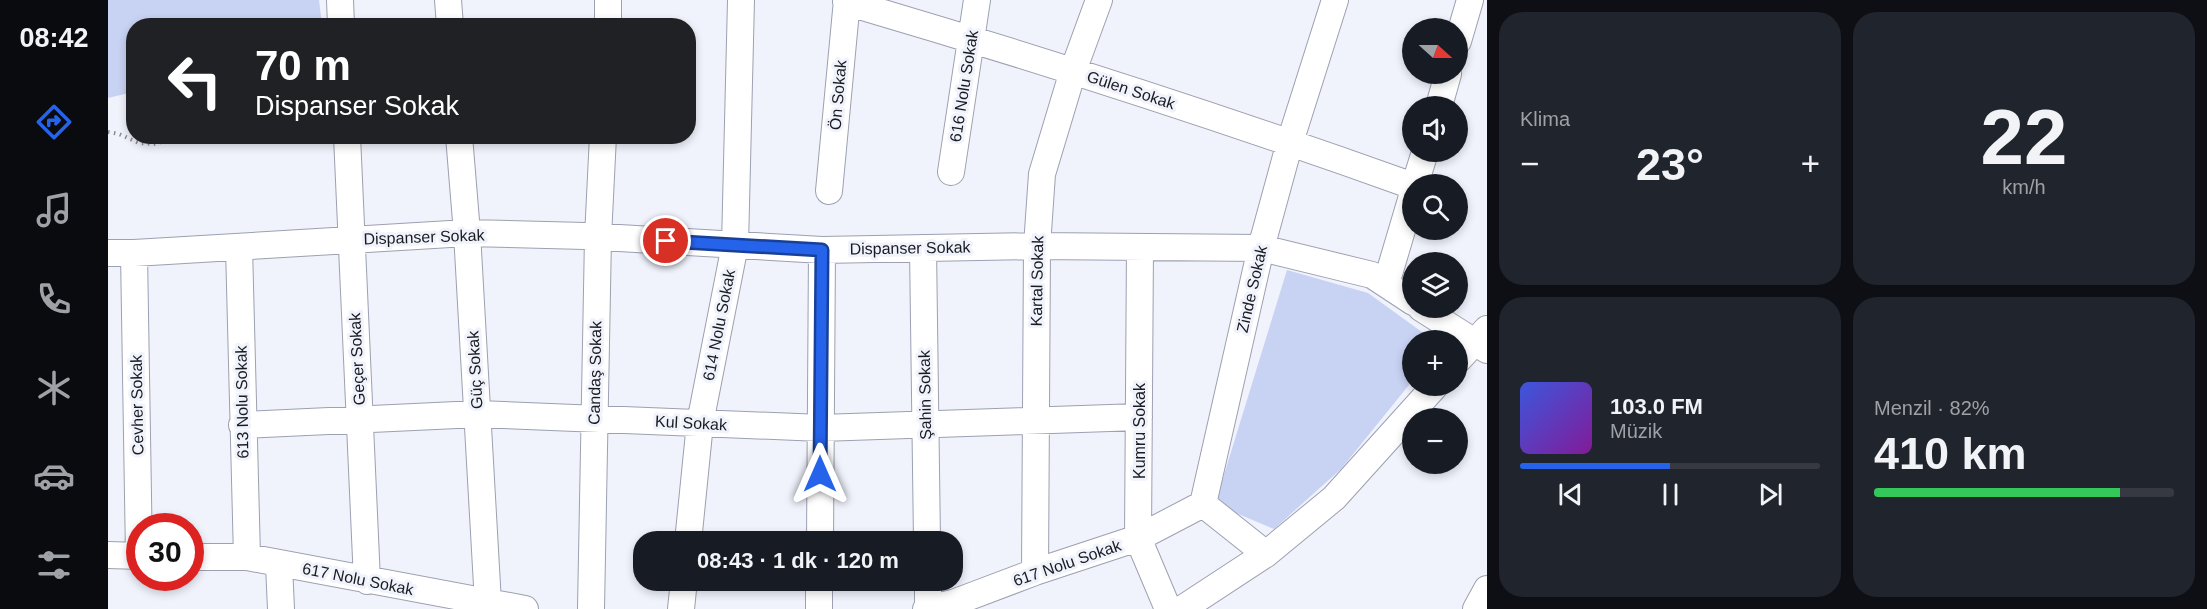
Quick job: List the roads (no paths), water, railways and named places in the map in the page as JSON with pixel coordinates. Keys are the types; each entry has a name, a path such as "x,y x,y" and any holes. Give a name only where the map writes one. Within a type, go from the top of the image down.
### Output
{"street":[{"path":"340,0 341,18"},
{"path":"448,0 449,18"},
{"path":"608,0 608,18"},
{"name":"614 Nolu Sokak","path":"689,531 700,423 735,245 741,0"},
{"name":"616 Nolu Sokak","path":"951,172 977,0"},
{"name":"Kartal Sokak","path":"1035,573 1037,246 1042,174 1073,71 1099,0"},
{"name":"Zinde Sokak","path":"1203,504 1261,248 1290,142 1335,0"},
{"path":"1465,18 1470,0"},
{"name":"Gülen Sokak","path":"846,1 1073,71 1402,181"},
{"name":"Ön Sokak","path":"829,191 846,1"},
{"name":"Geçer Sokak","path":"347,144 367,581"},
{"name":"Güç Sokak","path":"460,144 467,233 488,603"},
{"name":"Candaş Sokak","path":"591,609 598,237 603,144"},
{"path":"1386,284 1402,230"},
{"name":"Dispanser Sokak","path":"108,253 467,233 598,237 822,250 1037,246 1261,248 1372,275 1402,295"},
{"name":"613 Nolu Sokak","path":"239,247 247,557"},
{"name":"Kumru Sokak","path":"1140,247 1138,538 1168,609"},
{"name":"Şahin Sokak","path":"923,248 927,531"},
{"path":"820,531 822,250"},
{"name":"Cevher Sokak","path":"134,253 138,513"},
{"path":"1436,318 1476,345"},
{"path":"1182,609 1266,554 1334,498 1426,396"},
{"name":"Kul Sokak","path":"242,425 478,414 820,429 1139,417"},
{"path":"1203,504 1266,554"},
{"name":"617 Nolu Sokak","path":"927,609 953,603 1138,538 1203,504"},
{"path":"108,555 126,556"},
{"name":"617 Nolu Sokak","path":"204,557 247,557 279,565 525,609"},
{"path":"279,565 280,609"},
{"path":"1476,609 1487,589"},
{"path":"681,609 683,591"},
{"path":"819,591 819,609"},
{"path":"927,609 928,591"}]}
